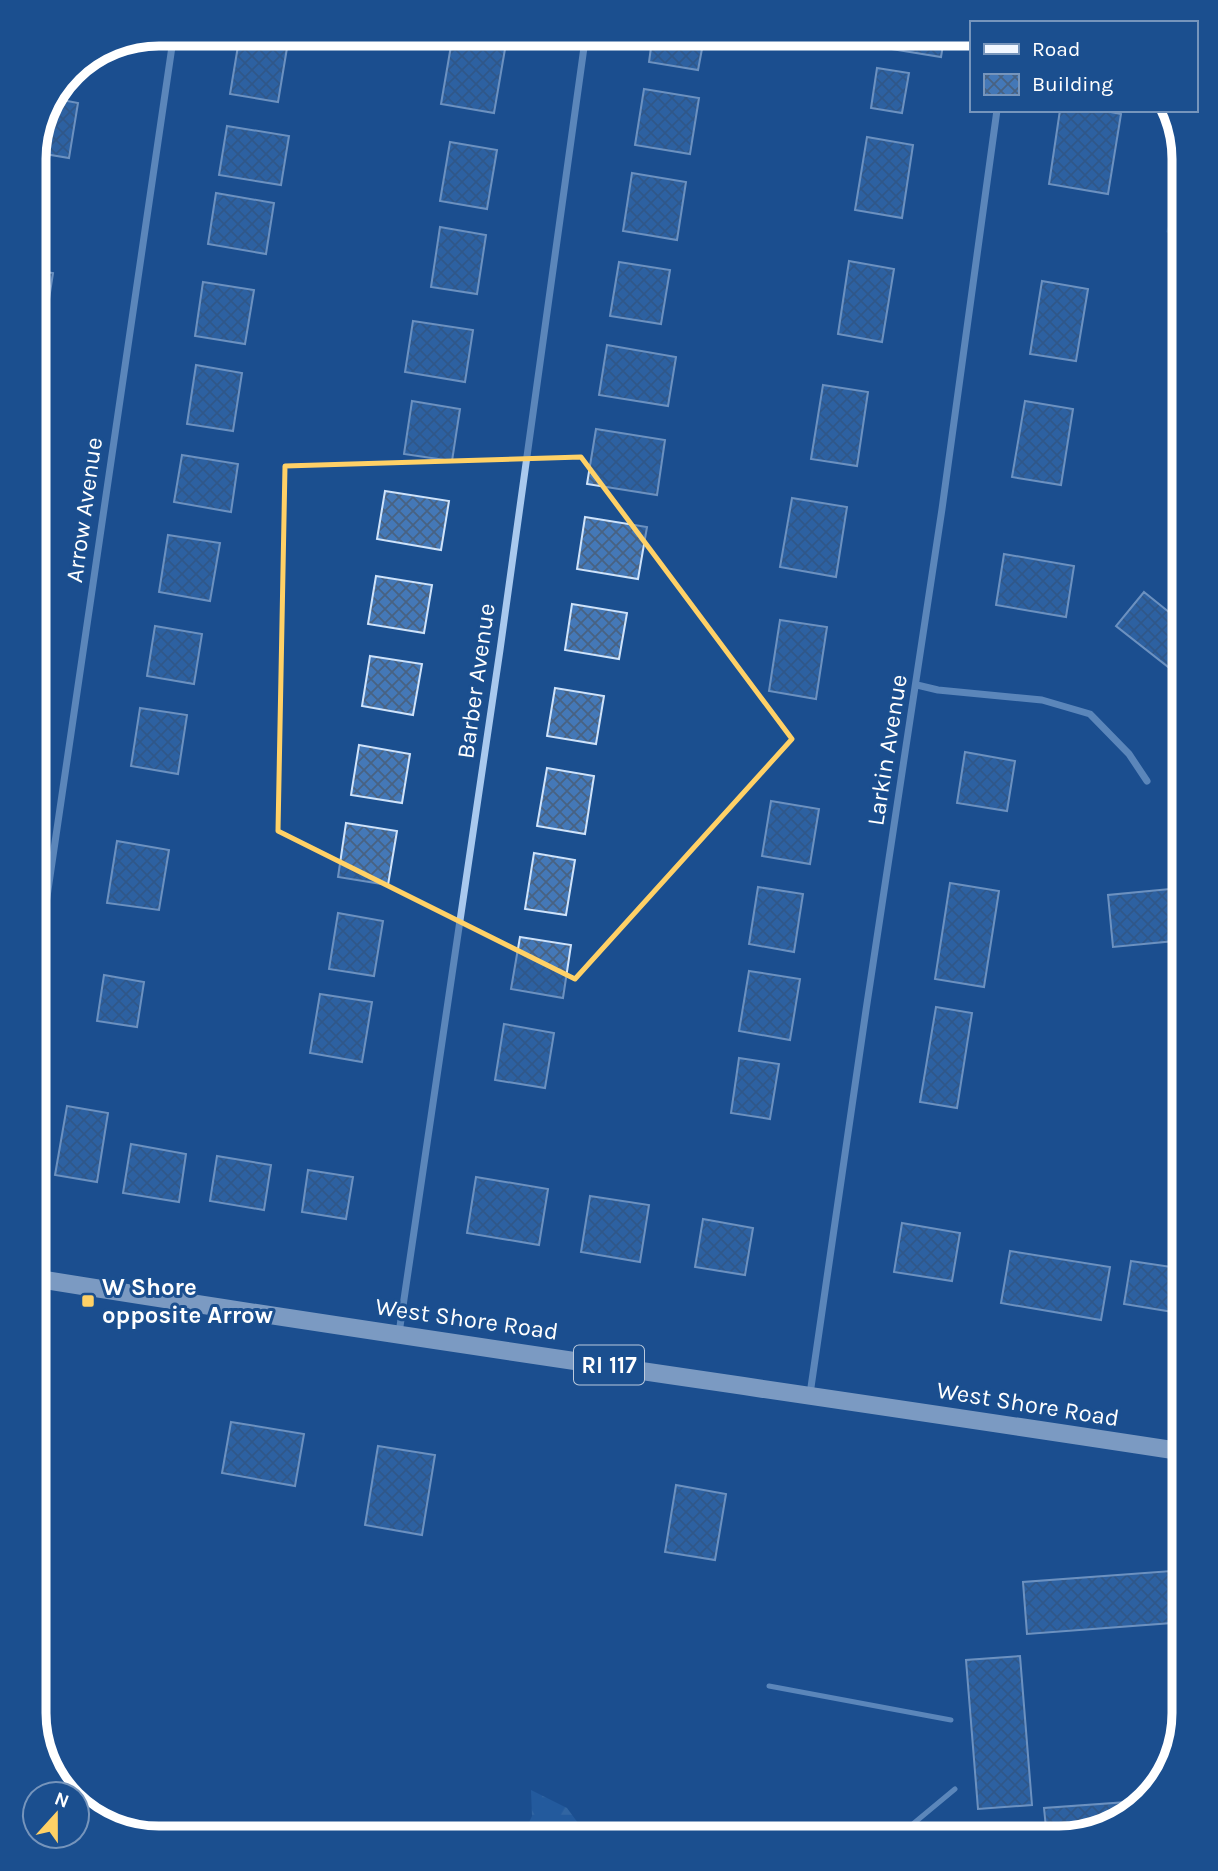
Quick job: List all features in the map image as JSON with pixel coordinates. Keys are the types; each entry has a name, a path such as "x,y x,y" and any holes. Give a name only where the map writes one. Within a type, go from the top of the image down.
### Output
{"main road":[{"name":"West Shore Road","path":"46,1280 1172,1450"}],"street":[{"name":"Arrow Avenue","path":"46,904 172,46"},
{"name":"Barber Avenue","path":"399,1334 500,650 584,46"},
{"name":"Larkin Avenue","path":"810,1394 916,685 997,112"},
{"path":"916,685 1042,700 1090,715 1129,754 1147,781"}],"lane":[{"path":"769,1686 951,1720"},
{"path":"911,1826 955,1789"}],"highlighted area":[{"path":"581,457 792,739 575,979 278,831 285,466"}],"green space":[{"path":"1172,214 1172,235 1166,232"},
{"path":"531,1790 567,1808 580,1825 528,1825 532,1816"}],"building":[{"path":"238,46 287,48 278,102 230,94"},
{"path":"451,46 505,49 494,113 441,104"},
{"path":"651,46 703,46 698,70 649,62"},
{"path":"891,46 943,46 941,57 891,49"},
{"path":"877,68 909,73 902,113 871,108"},
{"path":"644,89 699,98 690,154 635,145"},
{"path":"62,100 78,103 69,158 46,154 49,129"},
{"path":"1060,112 1121,114 1108,194 1049,184"},
{"path":"227,126 289,136 281,185 219,175"},
{"path":"867,137 913,145 902,218 855,210"},
{"path":"450,142 497,150 487,209 440,201"},
{"path":"632,173 686,182 677,240 623,231"},
{"path":"216,193 274,203 266,254 208,244"},
{"path":"440,227 486,235 477,294 431,287"},
{"path":"849,261 894,269 882,342 838,334"},
{"path":"619,262 670,270 661,324 610,316"},
{"path":"46,272 53,273 46,318"},
{"path":"1042,281 1088,289 1076,361 1030,354"},
{"path":"203,282 254,290 245,344 195,336"},
{"path":"413,321 473,330 465,382 405,372"},
{"path":"607,345 676,357 668,406 599,395"},
{"path":"196,365 242,373 233,431 187,424"},
{"path":"823,385 868,392 857,466 811,459"},
{"path":"412,401 460,409 452,461 404,454"},
{"path":"1025,401 1073,409 1061,485 1012,477"},
{"path":"596,429 665,440 657,495 587,484"},
{"path":"182,455 238,464 231,512 174,502"},
{"path":"385,491 449,501 441,550 377,539"},
{"path":"792,498 847,507 836,577 780,567"},
{"path":"585,517 647,527 638,579 577,569"},
{"path":"168,535 220,543 210,601 159,592"},
{"path":"1004,554 1074,566 1066,617 996,605"},
{"path":"376,576 432,585 424,633 368,624"},
{"path":"1144,592 1172,615 1172,670 1116,626"},
{"path":"572,604 627,613 619,659 565,650"},
{"path":"780,620 827,627 816,699 769,691"},
{"path":"155,626 202,634 194,684 147,676"},
{"path":"370,656 422,664 413,715 362,706"},
{"path":"555,688 604,696 596,744 547,736"},
{"path":"140,708 187,715 178,774 131,766"},
{"path":"359,745 410,754 402,803 351,795"},
{"path":"965,752 1015,761 1007,811 957,803"},
{"path":"547,768 594,776 585,834 537,826"},
{"path":"771,801 819,809 810,864 762,856"},
{"path":"346,823 397,831 388,885 338,877"},
{"path":"117,841 169,850 159,910 107,903"},
{"path":"534,853 575,860 566,915 525,909"},
{"path":"950,883 999,891 984,987 935,979"},
{"path":"758,887 803,894 794,952 749,944"},
{"path":"1172,889 1172,941 1113,947 1108,895"},
{"path":"338,913 383,921 374,976 329,969"},
{"path":"520,937 571,945 563,998 511,989"},
{"path":"749,971 800,979 790,1040 739,1031"},
{"path":"104,975 144,982 137,1027 97,1021"},
{"path":"320,994 372,1002 362,1062 310,1053"},
{"path":"936,1007 972,1013 957,1108 920,1102"},
{"path":"504,1024 554,1033 545,1088 495,1080"},
{"path":"739,1058 779,1064 770,1119 731,1113"},
{"path":"67,1106 108,1113 97,1182 55,1175"},
{"path":"131,1144 186,1154 179,1202 123,1193"},
{"path":"217,1156 271,1165 264,1210 210,1201"},
{"path":"308,1170 353,1177 346,1219 302,1212"},
{"path":"476,1177 548,1189 539,1245 467,1233"},
{"path":"590,1196 649,1205 640,1262 581,1252"},
{"path":"703,1219 753,1228 745,1275 695,1267"},
{"path":"902,1223 960,1233 952,1281 894,1272"},
{"path":"1010,1251 1110,1267 1101,1320 1001,1303"},
{"path":"1131,1261 1172,1267 1172,1312 1124,1304"},
{"path":"231,1422 304,1434 295,1486 222,1473"},
{"path":"378,1446 435,1455 422,1535 365,1525"},
{"path":"676,1485 726,1494 715,1560 665,1552"},
{"path":"1172,1571 1172,1623 1027,1634 1023,1582"},
{"path":"1020,1656 1032,1805 978,1809 966,1660"},
{"path":"1128,1802 1103,1817 1075,1825 1046,1826 1044,1808"}],"place":[{"name":"W Shore opposite Arrow","path":"88,1301"}]}
